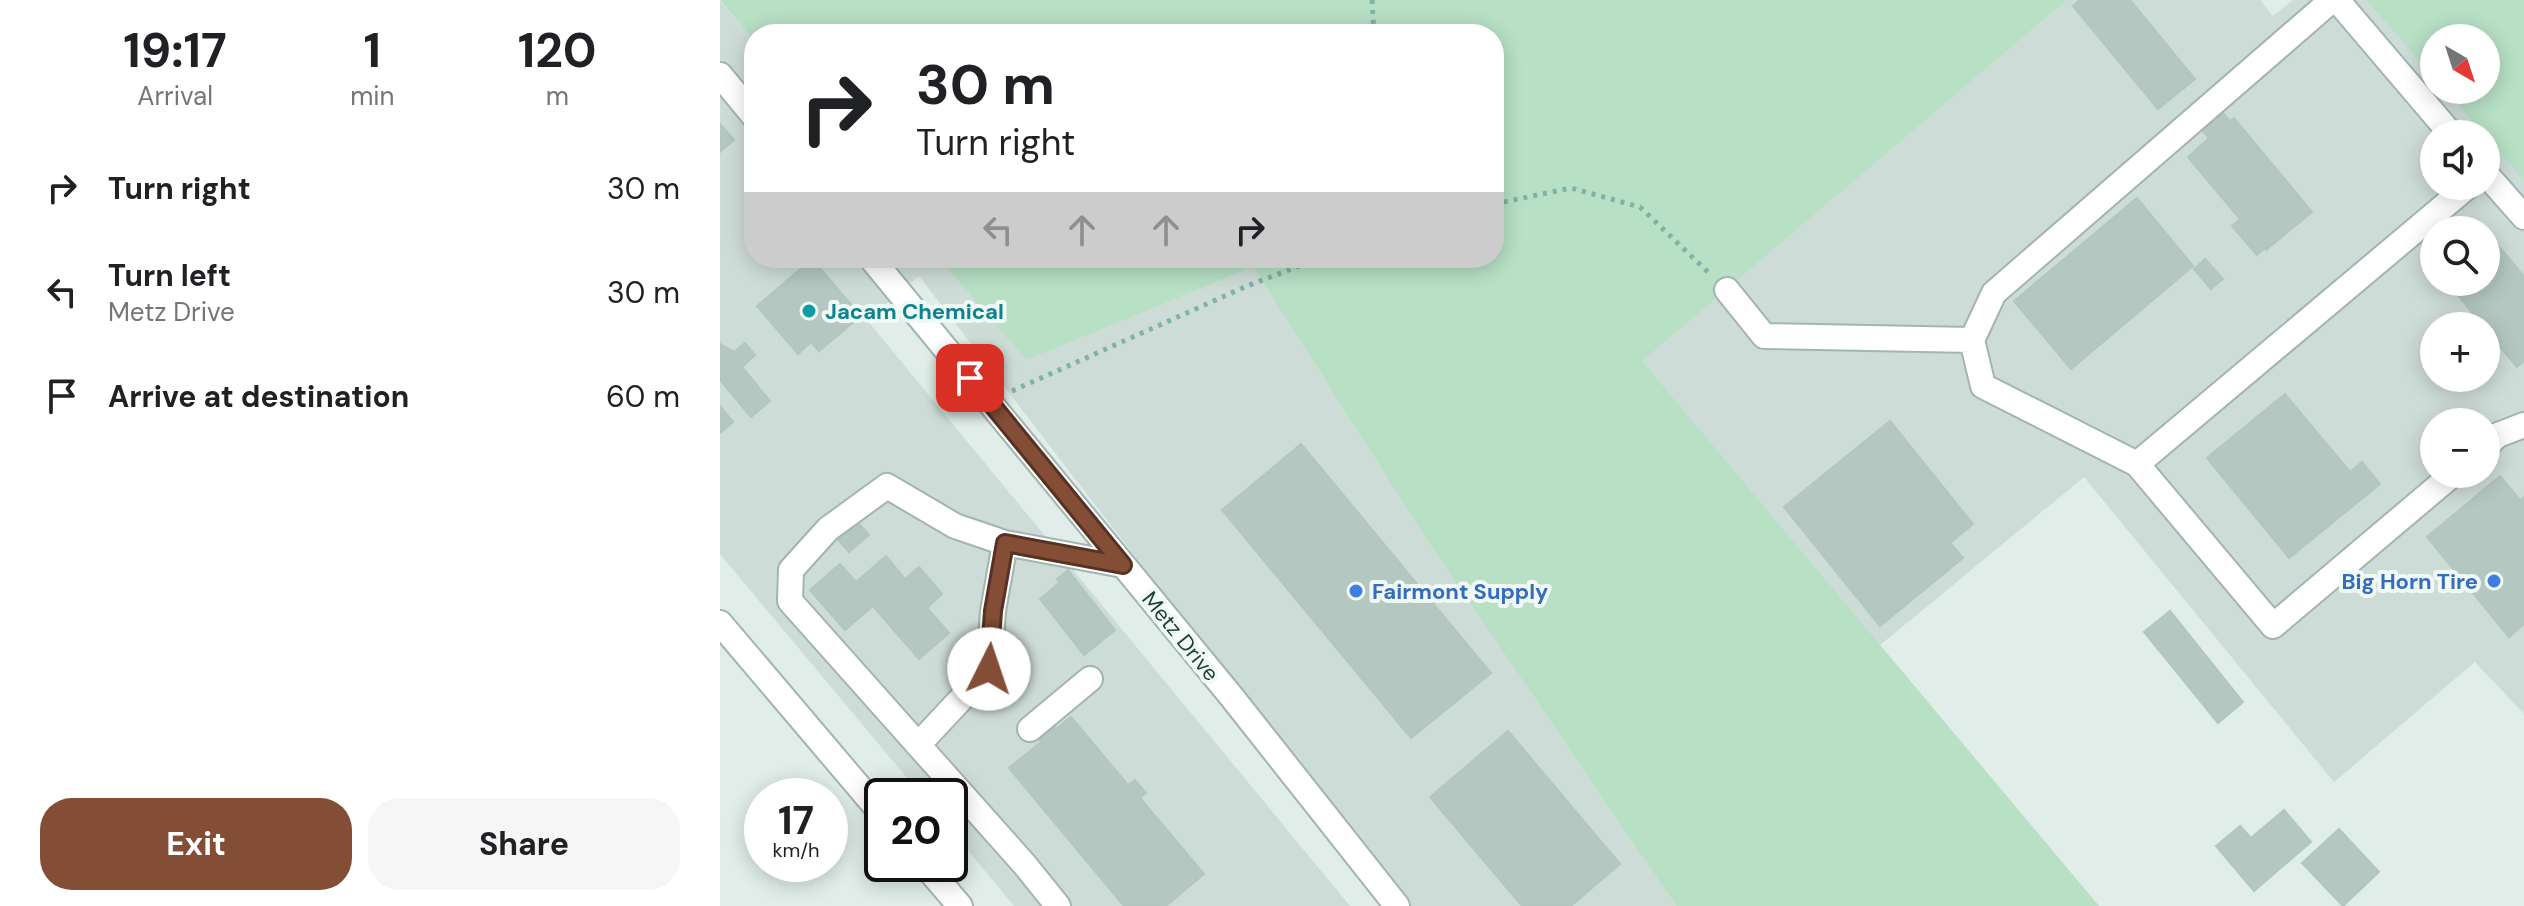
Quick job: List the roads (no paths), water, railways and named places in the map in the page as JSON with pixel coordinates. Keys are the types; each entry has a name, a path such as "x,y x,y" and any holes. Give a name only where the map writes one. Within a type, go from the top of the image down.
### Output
{"street":[{"path":"2436,488 2273,626 2137,464 1983,386 1972,340 1994,293 2334,0 2439,120"},
{"path":"720,75 744,104"},
{"path":"2500,190 2524,217"},
{"path":"2137,464 2451,200"},
{"name":"Metz Drive","path":"879,268 1231,696 1397,906"},
{"path":"1727,290 1764,336 1972,340"},
{"path":"2500,434 2524,425"},
{"path":"1058,906 790,601 791,570 828,529 887,486 955,526 1005,543 1123,565"},
{"path":"918,745 989,669 993,611 1005,543"},
{"path":"720,623 864,793"},
{"path":"1030,729 1090,679"},
{"path":"939,882 960,906"}],"place":[{"name":"Jacam Chemical","path":"809,311"},
{"name":"Big Horn Tire","path":"2494,581"},
{"name":"Fairmont Supply","path":"1356,591"}]}
